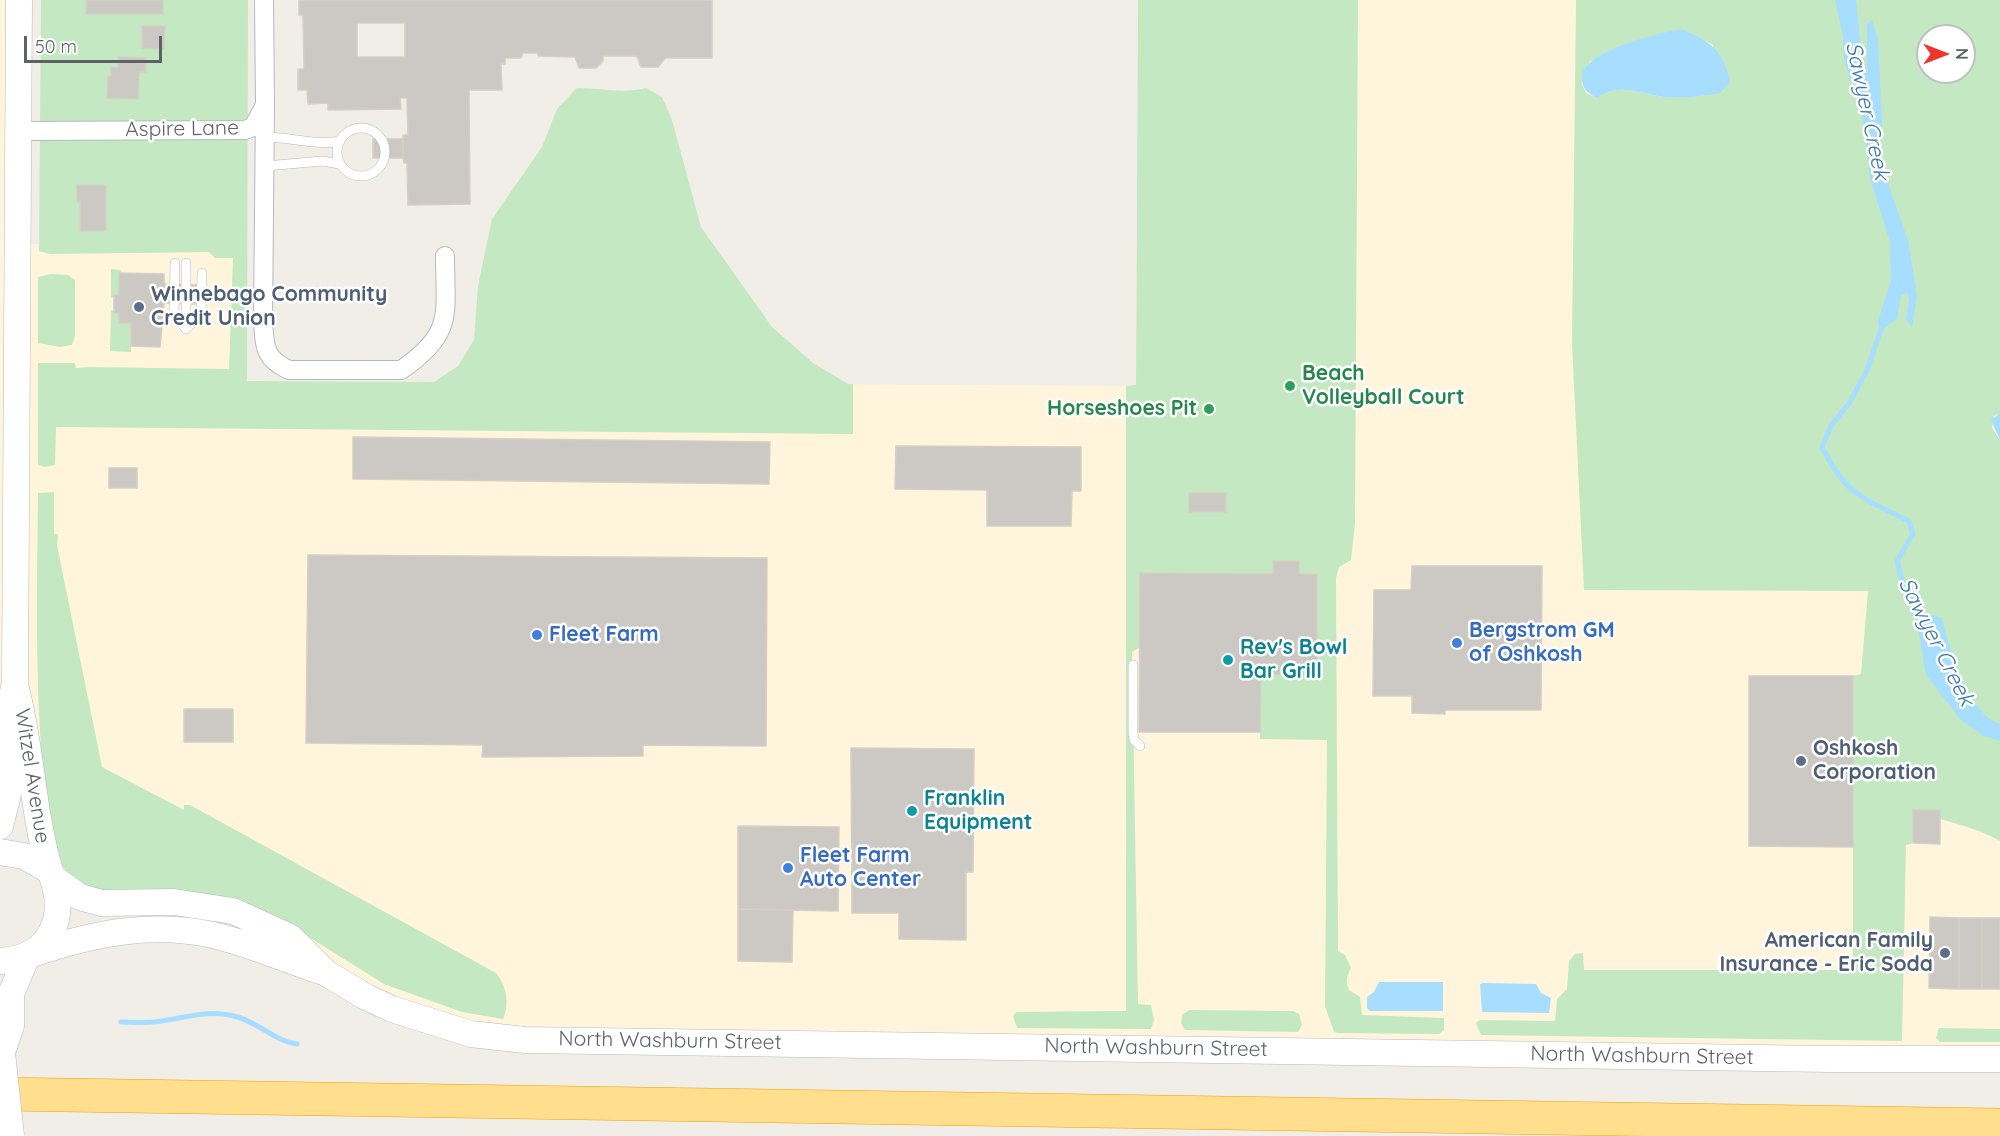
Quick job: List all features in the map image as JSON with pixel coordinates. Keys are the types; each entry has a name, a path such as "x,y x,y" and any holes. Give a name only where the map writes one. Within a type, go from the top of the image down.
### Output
{"highway":[{"path":"0,1094 2000,1125"}],"street":[{"name":"Witzel Avenue","path":"19,0 18,131 8,492 15,682 26,724 36,818 58,903 56,922 49,937 29,955"},
{"name":"Aspire Lane","path":"18,131 245,130 253,127 265,105 264,0"},
{"path":"265,105 264,330 265,350 278,365 289,370 401,370 416,360 441,331 445,316 445,256"},
{"name":"Witzel Avenue","path":"0,826 6,809 7,723 15,682"},
{"name":"North Washburn Street","path":"0,852 24,856 80,897 101,903 174,902 232,911 290,937 326,973"},
{"name":"North Washburn Street","path":"0,961 107,933 170,929 235,941 326,973 366,997 444,1028 471,1034 525,1040 1773,1059 2000,1059"},
{"path":"12,1136 1,1051 11,1026 11,994 29,955"}],"lane":[{"path":"352,130 368,130 381,140 384,156 378,170 365,176 350,174 340,164 337,149 340,141 352,130"},
{"path":"266,137 290,137 322,143 340,141"},
{"path":"266,166 322,161 340,164"},
{"path":"175,263 174,314 186,329"},
{"path":"186,263 186,329"},
{"path":"186,329 201,314 202,273"},
{"path":"1133,665 1133,733 1134,740 1140,746"}],"shaded area":[{"path":"0,0 19,0 17,244 247,245 247,381 1126,386 1136,385 1138,0 1800,0 1865,534 1877,768 2000,0 2000,1059 525,1040 415,1018 290,937 50,871 26,724 0,826"}],"green space":[{"path":"41,0 248,0 247,381 434,382 458,366 474,340 478,286 492,219 542,147 557,109 577,88 620,91 646,88 662,97 672,120 701,227 772,327 813,363 848,384 853,384 853,434 56,427 55,465 45,467 38,465 38,363 75,363 76,368 229,369 233,258 215,258 209,252 50,254 39,251"},
{"path":"1138,0 1358,0 1355,523 1351,560 1339,567 1336,578 1338,951 1345,955 1351,968 1347,984 1349,990 1360,997 1362,1015 1444,1018 1444,1030 1439,1034 1338,1033 1334,1032 1325,1006 1327,740 1260,739 1261,674 1317,674 1317,574 1299,574 1299,561 1273,574 1141,573 1140,647 1132,652 1138,1004 1151,1005 1154,1020 1151,1029 1017,1028 1013,1016 1016,1012 1126,1011 1126,386 1136,385"},
{"path":"1576,0 2000,0 2000,413 1994,416 1992,428 2000,440 2000,841 1979,831 1913,810 1913,843 1906,845 1902,1041 1481,1035 1476,1023 1480,1020 1555,1021 1557,999 1567,989 1569,961 1575,954 1583,953 1584,970 1853,970 1853,676 1861,674 1868,591 1584,590 1572,344","holes":["1682,29 1713,45 1706,95 1664,97 1622,90 1606,93 1597,98 1586,93 1582,84 1590,61"]},
{"path":"111,269 121,270 119,295 111,298"},
{"path":"51,274 68,275 75,280 75,336 72,345 60,347 38,343 38,277"},
{"path":"111,310 119,313 119,323 131,323 131,352 110,351"},
{"path":"54,492 54,534 58,534 57,545 102,767 184,810 184,805 190,805 496,973 506,995 503,1019 462,1012 384,984 280,919 103,891 80,882 65,870 53,842 47,815 38,695 38,493"},
{"path":"1189,1010 1293,1011 1299,1014 1302,1025 1298,1032 1185,1030 1181,1023 1182,1015"},
{"path":"1939,1028 2000,1029 2000,1042 1940,1042 1936,1038"}],"water":[{"path":"1835,0 1856,0 1862,58 1867,72 1867,24 1872,20 1878,39 1882,124 1879,157 1908,241 1917,296 1912,327 1906,319 1909,300 1907,293 1901,295 1897,319 1880,331 1878,321 1891,280 1890,242 1870,178 1862,115 1844,60 1843,36"},
{"path":"1682,29 1708,43 1724,62 1730,82 1720,93 1671,98 1622,90 1606,93 1597,98 1584,88 1582,77 1585,68 1594,59 1640,39"},
{"path":"2000,413 2000,440 1991,420"},
{"path":"1907,607 1942,618 1949,645 1962,678 1979,708 1989,718 2000,724 2000,741 1982,735 1961,720 1926,675 1917,623"},
{"path":"1379,982 1443,982 1443,1011 1370,1011 1367,1008 1367,997 1374,992"},
{"path":"1480,984 1536,984 1541,993 1551,998 1549,1013 1482,1012"}],"building":[{"path":"86,0 163,0 163,14 86,14"},
{"path":"299,0 712,0 712,58 665,58 658,67 641,67 637,56 603,56 603,61 596,68 579,68 575,57 538,56 538,53 523,53 521,58 505,58 505,64 501,64 502,90 469,90 470,204 408,205 407,163 404,163 403,158 403,135 408,135 407,98 400,98 401,109 328,110 328,103 308,104 307,90 298,90 298,69 304,69 303,15 299,15"},
{"path":"357,23 405,23 405,57 357,57"},
{"path":"142,26 165,26 164,49 142,48"},
{"path":"118,57 146,58 146,72 139,72 138,99 107,98 108,76 111,76 111,67 118,68"},
{"path":"373,139 403,139 403,158 373,158"},
{"path":"77,185 106,185 106,231 80,231 80,202 77,202"},
{"name":"Winnebago Community Credit Union","path":"119,273 164,274 164,284 198,285 197,304 164,303 160,347 131,346 131,323 119,323 119,313 114,313 114,295 119,295"},
{"path":"353,437 770,442 769,484 353,479"},
{"path":"896,446 1081,447 1081,491 1072,491 1071,526 987,526 987,490 895,489"},
{"path":"109,468 137,468 137,488 109,488"},
{"path":"1189,493 1226,493 1226,512 1189,512"},
{"name":"Fleet Farm","path":"308,555 767,558 766,746 643,745 643,756 482,757 483,745 306,743"},
{"name":"Rev's Bowl Bar Grill","path":"1273,561 1299,561 1299,574 1317,574 1317,675 1261,674 1260,732 1139,732 1140,573 1273,574"},
{"name":"Bergstrom GM of Oshkosh","path":"1412,566 1542,566 1541,710 1445,710 1445,714 1412,713 1412,696 1373,696 1374,590 1411,590"},
{"name":"Oshkosh Corporation","path":"1749,676 1853,676 1853,847 1749,846"},
{"path":"184,709 233,709 233,742 184,742"},
{"name":"Franklin Equipment","path":"851,748 974,749 973,872 966,872 966,940 899,939 899,913 852,913"},
{"path":"1913,810 1940,810 1940,844 1913,843"},
{"name":"Fleet Farm Auto Center","path":"738,826 839,827 838,911 738,909"},
{"path":"738,909 793,910 792,962 738,961"},
{"name":"American Family Insurance - Eric Soda","path":"1930,917 1959,918 1959,989 1929,988"},
{"path":"1959,918 1982,918 1982,989 1959,989"},
{"path":"1982,918 2000,918 2000,989 1982,989"}],"waterway":[{"name":"Sawyer Creek","path":"1883,324 1867,370 1850,402 1831,426 1822,447 1839,476 1848,486 1867,500 1909,521 1913,534 1897,561 1904,588 1920,616"},
{"path":"121,1022 154,1022 205,1014 227,1015 246,1020 282,1040 297,1044"}],"place":[{"name":"Winnebago Community Credit Union","path":"139,307"},
{"name":"Beach Volleyball Court","path":"1290,386"},
{"name":"Horseshoes Pit","path":"1209,409"},
{"name":"Fleet Farm","path":"537,635"},
{"name":"Bergstrom GM of Oshkosh","path":"1457,643"},
{"name":"Rev's Bowl Bar Grill","path":"1228,660"},
{"name":"Oshkosh Corporation","path":"1801,761"},
{"name":"Franklin Equipment","path":"912,811"},
{"name":"Fleet Farm Auto Center","path":"788,868"},
{"name":"American Family Insurance - Eric Soda","path":"1945,953"}]}
